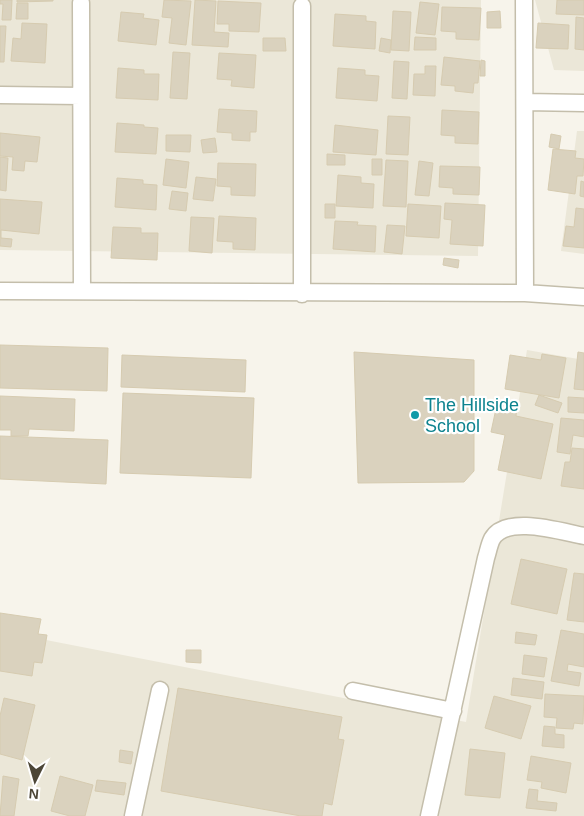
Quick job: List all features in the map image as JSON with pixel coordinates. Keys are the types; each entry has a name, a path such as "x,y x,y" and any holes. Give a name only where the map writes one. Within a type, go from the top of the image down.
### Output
{"street":[{"path":"524,0 525,294"},
{"path":"81,3 82,291"},
{"path":"302,6 302,294"},
{"path":"0,95 81,96"},
{"path":"525,102 584,103"},
{"path":"0,292 525,294 584,297"},
{"path":"429,816 486,558 493,538 508,527 527,525 584,536"},
{"path":"133,816 160,690"},
{"path":"353,691 453,710"}],"shaded area":[{"path":"0,0 481,0 478,256 0,250"},
{"path":"535,0 584,0 584,71 554,70"},
{"path":"577,131 584,131 584,254 561,251"},
{"path":"527,350 584,360 584,816 0,816 0,631 466,722"}],"building":[{"path":"0,0 12,0 11,20 2,20 3,4 0,4"},
{"path":"17,0 53,0 53,1 17,2"},
{"path":"164,0 191,1 186,45 169,43 172,18 162,17"},
{"path":"195,0 216,1 214,32 229,33 228,47 192,45"},
{"path":"557,0 584,0 584,15 556,14"},
{"path":"218,1 261,3 259,32 229,31 229,24 217,24"},
{"path":"420,2 439,4 435,35 416,33"},
{"path":"17,3 28,3 28,19 16,19"},
{"path":"442,7 481,8 479,40 456,39 456,32 441,31"},
{"path":"393,11 411,12 409,51 391,50"},
{"path":"500,11 501,28 487,28 487,12"},
{"path":"121,12 144,14 143,18 159,20 156,45 118,41"},
{"path":"335,14 366,16 366,21 376,22 375,49 333,46"},
{"path":"576,17 584,18 584,50 575,49"},
{"path":"22,23 47,24 45,63 11,61 13,38 21,39"},
{"path":"538,23 569,25 568,49 536,48"},
{"path":"0,26 6,26 4,62 0,62"},
{"path":"415,37 436,38 436,50 414,50"},
{"path":"263,38 285,38 286,51 263,51"},
{"path":"381,38 391,40 390,53 379,51"},
{"path":"173,52 190,53 187,99 170,98"},
{"path":"219,53 256,55 254,88 231,86 232,80 217,79"},
{"path":"444,57 480,61 478,83 474,83 473,93 455,91 455,86 441,85"},
{"path":"481,60 485,61 485,76 480,76"},
{"path":"394,61 409,62 407,99 392,98"},
{"path":"425,66 436,66 435,96 413,95 414,74 425,74"},
{"path":"118,68 144,70 144,74 159,74 158,100 116,98"},
{"path":"338,68 365,70 365,75 379,76 377,101 336,98"},
{"path":"219,109 257,111 256,132 250,132 250,141 232,140 232,133 217,132"},
{"path":"442,110 479,112 478,144 455,143 455,136 441,135"},
{"path":"388,116 410,117 408,155 386,154"},
{"path":"117,123 158,128 156,154 115,152"},
{"path":"335,125 378,130 376,155 333,152"},
{"path":"0,133 40,137 37,162 25,161 24,171 12,170 13,157 0,156"},
{"path":"551,134 561,136 559,149 549,147"},
{"path":"166,135 191,135 190,152 166,151"},
{"path":"215,138 217,152 203,153 201,140"},
{"path":"553,149 576,151 575,158 584,159 583,176 577,176 575,194 548,190"},
{"path":"327,154 345,155 345,165 327,165"},
{"path":"0,157 8,158 6,191 0,190"},
{"path":"166,159 189,162 186,188 163,185"},
{"path":"372,159 382,159 382,175 372,175"},
{"path":"386,160 408,161 406,207 383,206"},
{"path":"419,161 433,163 429,196 415,195"},
{"path":"218,163 256,164 255,196 231,195 231,187 217,186"},
{"path":"440,166 480,167 479,195 453,194 453,188 439,187"},
{"path":"338,175 361,177 361,183 374,184 373,208 336,206"},
{"path":"196,177 216,179 213,201 193,199"},
{"path":"117,178 143,180 143,184 157,185 156,210 115,207"},
{"path":"581,181 584,182 584,197 580,196"},
{"path":"172,191 188,193 186,211 169,209"},
{"path":"0,199 42,202 39,234 1,230 1,238 12,239 11,247 0,246"},
{"path":"445,203 485,205 483,246 450,244 452,220 444,219"},
{"path":"325,204 335,204 335,218 325,218"},
{"path":"408,204 441,206 439,238 406,236"},
{"path":"576,208 584,209 584,248 563,246 566,226 574,227"},
{"path":"219,216 256,218 255,250 233,249 233,242 217,241"},
{"path":"191,217 214,218 212,253 189,251"},
{"path":"335,221 358,222 357,225 376,226 375,252 333,249"},
{"path":"387,225 405,226 402,254 384,252"},
{"path":"113,227 141,228 141,233 158,233 157,260 111,258"},
{"path":"444,258 459,260 458,268 443,265"},
{"path":"0,345 108,348 107,391 0,388"},
{"name":"The Hillside School","path":"354,352 474,360 474,471 464,482 358,483"},
{"path":"578,352 584,353 584,390 574,389"},
{"path":"542,354 566,358 559,398 505,389 510,355 541,360"},
{"path":"122,355 246,360 245,392 121,387"},
{"path":"123,393 254,398 251,478 120,473"},
{"path":"539,395 562,403 558,413 535,405"},
{"path":"0,396 75,399 74,431 29,429 28,436 11,436 11,430 0,430"},
{"path":"568,397 584,398 584,413 568,412"},
{"path":"497,404 517,408 516,416 553,424 541,479 498,470 505,435 491,432"},
{"path":"561,418 584,420 584,437 573,435 570,454 557,452"},
{"path":"0,436 108,440 106,484 0,479"},
{"path":"572,448 584,449 584,489 561,486 565,462 570,462"},
{"path":"521,559 567,569 557,614 511,604"},
{"path":"574,573 584,574 584,622 567,620"},
{"path":"0,613 41,619 38,634 47,635 42,663 34,662 32,676 0,671"},
{"path":"561,630 584,634 584,667 568,664 567,671 581,673 579,686 551,681"},
{"path":"516,632 537,635 535,645 515,643"},
{"path":"186,650 201,650 201,663 186,662"},
{"path":"524,655 547,658 544,677 522,674"},
{"path":"513,678 544,682 542,699 511,695"},
{"path":"178,688 342,717 338,739 344,740 332,805 324,803 322,816 301,816 161,791"},
{"path":"545,694 584,696 583,724 574,723 573,729 556,728 557,718 544,717"},
{"path":"494,696 531,706 521,739 485,728"},
{"path":"4,698 35,705 22,760 0,754 0,716"},
{"path":"544,726 555,727 555,734 564,735 564,748 542,746"},
{"path":"470,749 505,753 500,798 465,795"},
{"path":"120,750 133,752 131,764 119,762"},
{"path":"531,756 571,763 566,793 541,788 542,782 527,780"},
{"path":"3,776 19,779 14,816 0,816"},
{"path":"60,776 93,785 85,816 70,816 51,811"},
{"path":"97,780 126,783 124,795 95,791"},
{"path":"529,789 538,790 537,801 557,803 556,811 526,808"}],"place":[{"name":"The Hillside School","path":"415,415"}]}
